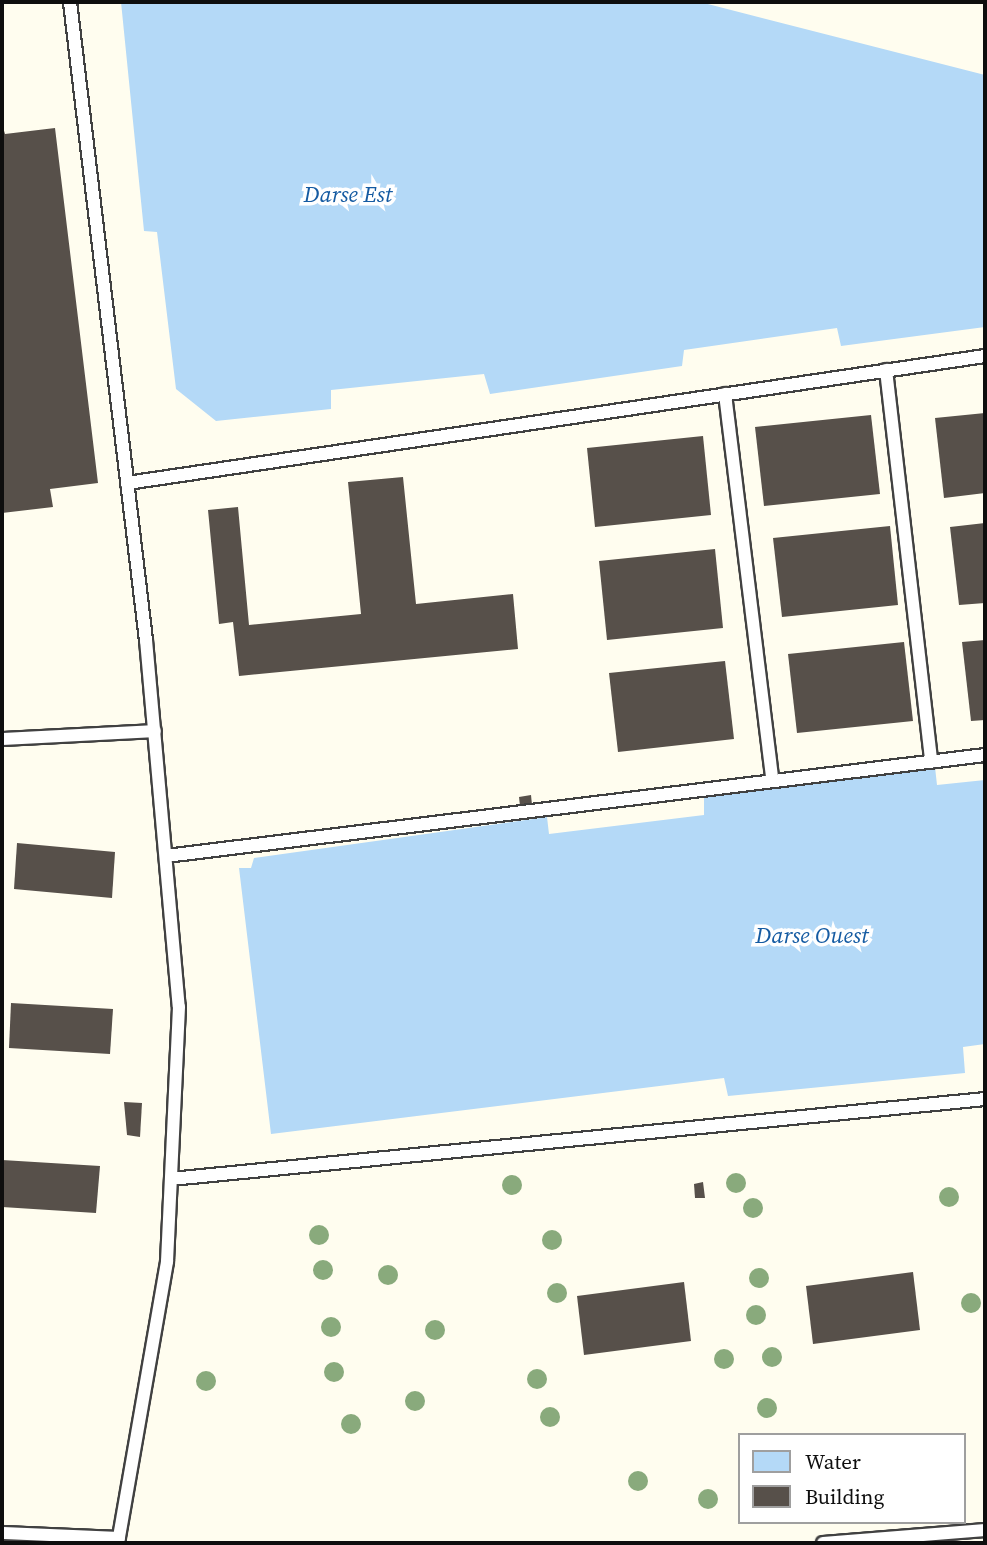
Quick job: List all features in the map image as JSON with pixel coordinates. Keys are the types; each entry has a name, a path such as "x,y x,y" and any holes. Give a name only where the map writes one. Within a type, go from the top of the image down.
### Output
{"lane":[{"path":"2,1533 118,1541 167,1262 179,1007 155,731 70,2"},
{"path":"127,483 985,356"},
{"path":"886,370 931,761"},
{"path":"725,394 772,779"},
{"path":"2,739 155,731"},
{"path":"166,856 772,779 985,755"},
{"path":"171,1179 985,1099"},
{"path":"823,1543 985,1530"}],"water":[{"name":"Darse Est","path":"121,2 700,2 985,75 985,327 841,346 837,328 684,350 682,366 490,394 484,374 331,390 331,409 216,421 176,389 157,232 144,231"},
{"name":"Darse Ouest","path":"935,767 937,785 985,780 985,1044 963,1047 965,1073 728,1096 724,1078 271,1134 239,868 251,868 254,858 547,817 549,834 704,815 704,794"}],"building":[{"path":"2,124 5,134 55,128 98,483 50,489 53,507 2,513"},
{"path":"985,413 985,493 944,498 935,418"},
{"path":"871,415 880,494 764,506 755,427"},
{"path":"703,436 711,515 595,527 587,448"},
{"path":"403,477 416,604 513,594 518,649 239,676 233,622 219,624 208,510 238,507 249,625 361,614 348,482"},
{"path":"985,523 985,603 959,605 950,527"},
{"path":"890,526 898,605 782,617 773,538"},
{"path":"715,549 723,628 607,640 599,561"},
{"path":"985,640 985,720 971,721 962,642"},
{"path":"904,642 913,721 797,733 788,654"},
{"path":"725,661 734,739 618,752 609,673"},
{"path":"531,795 532,805 520,806 519,797"},
{"path":"17,843 115,852 112,898 14,889"},
{"path":"11,1003 113,1009 110,1054 9,1048"},
{"path":"124,1102 142,1103 140,1137 127,1135"},
{"path":"2,1160 100,1166 96,1213 2,1207"},
{"path":"703,1182 705,1198 695,1198 694,1184"},
{"path":"913,1272 920,1330 813,1344 806,1286"},
{"path":"684,1282 691,1341 584,1355 577,1296"}]}
